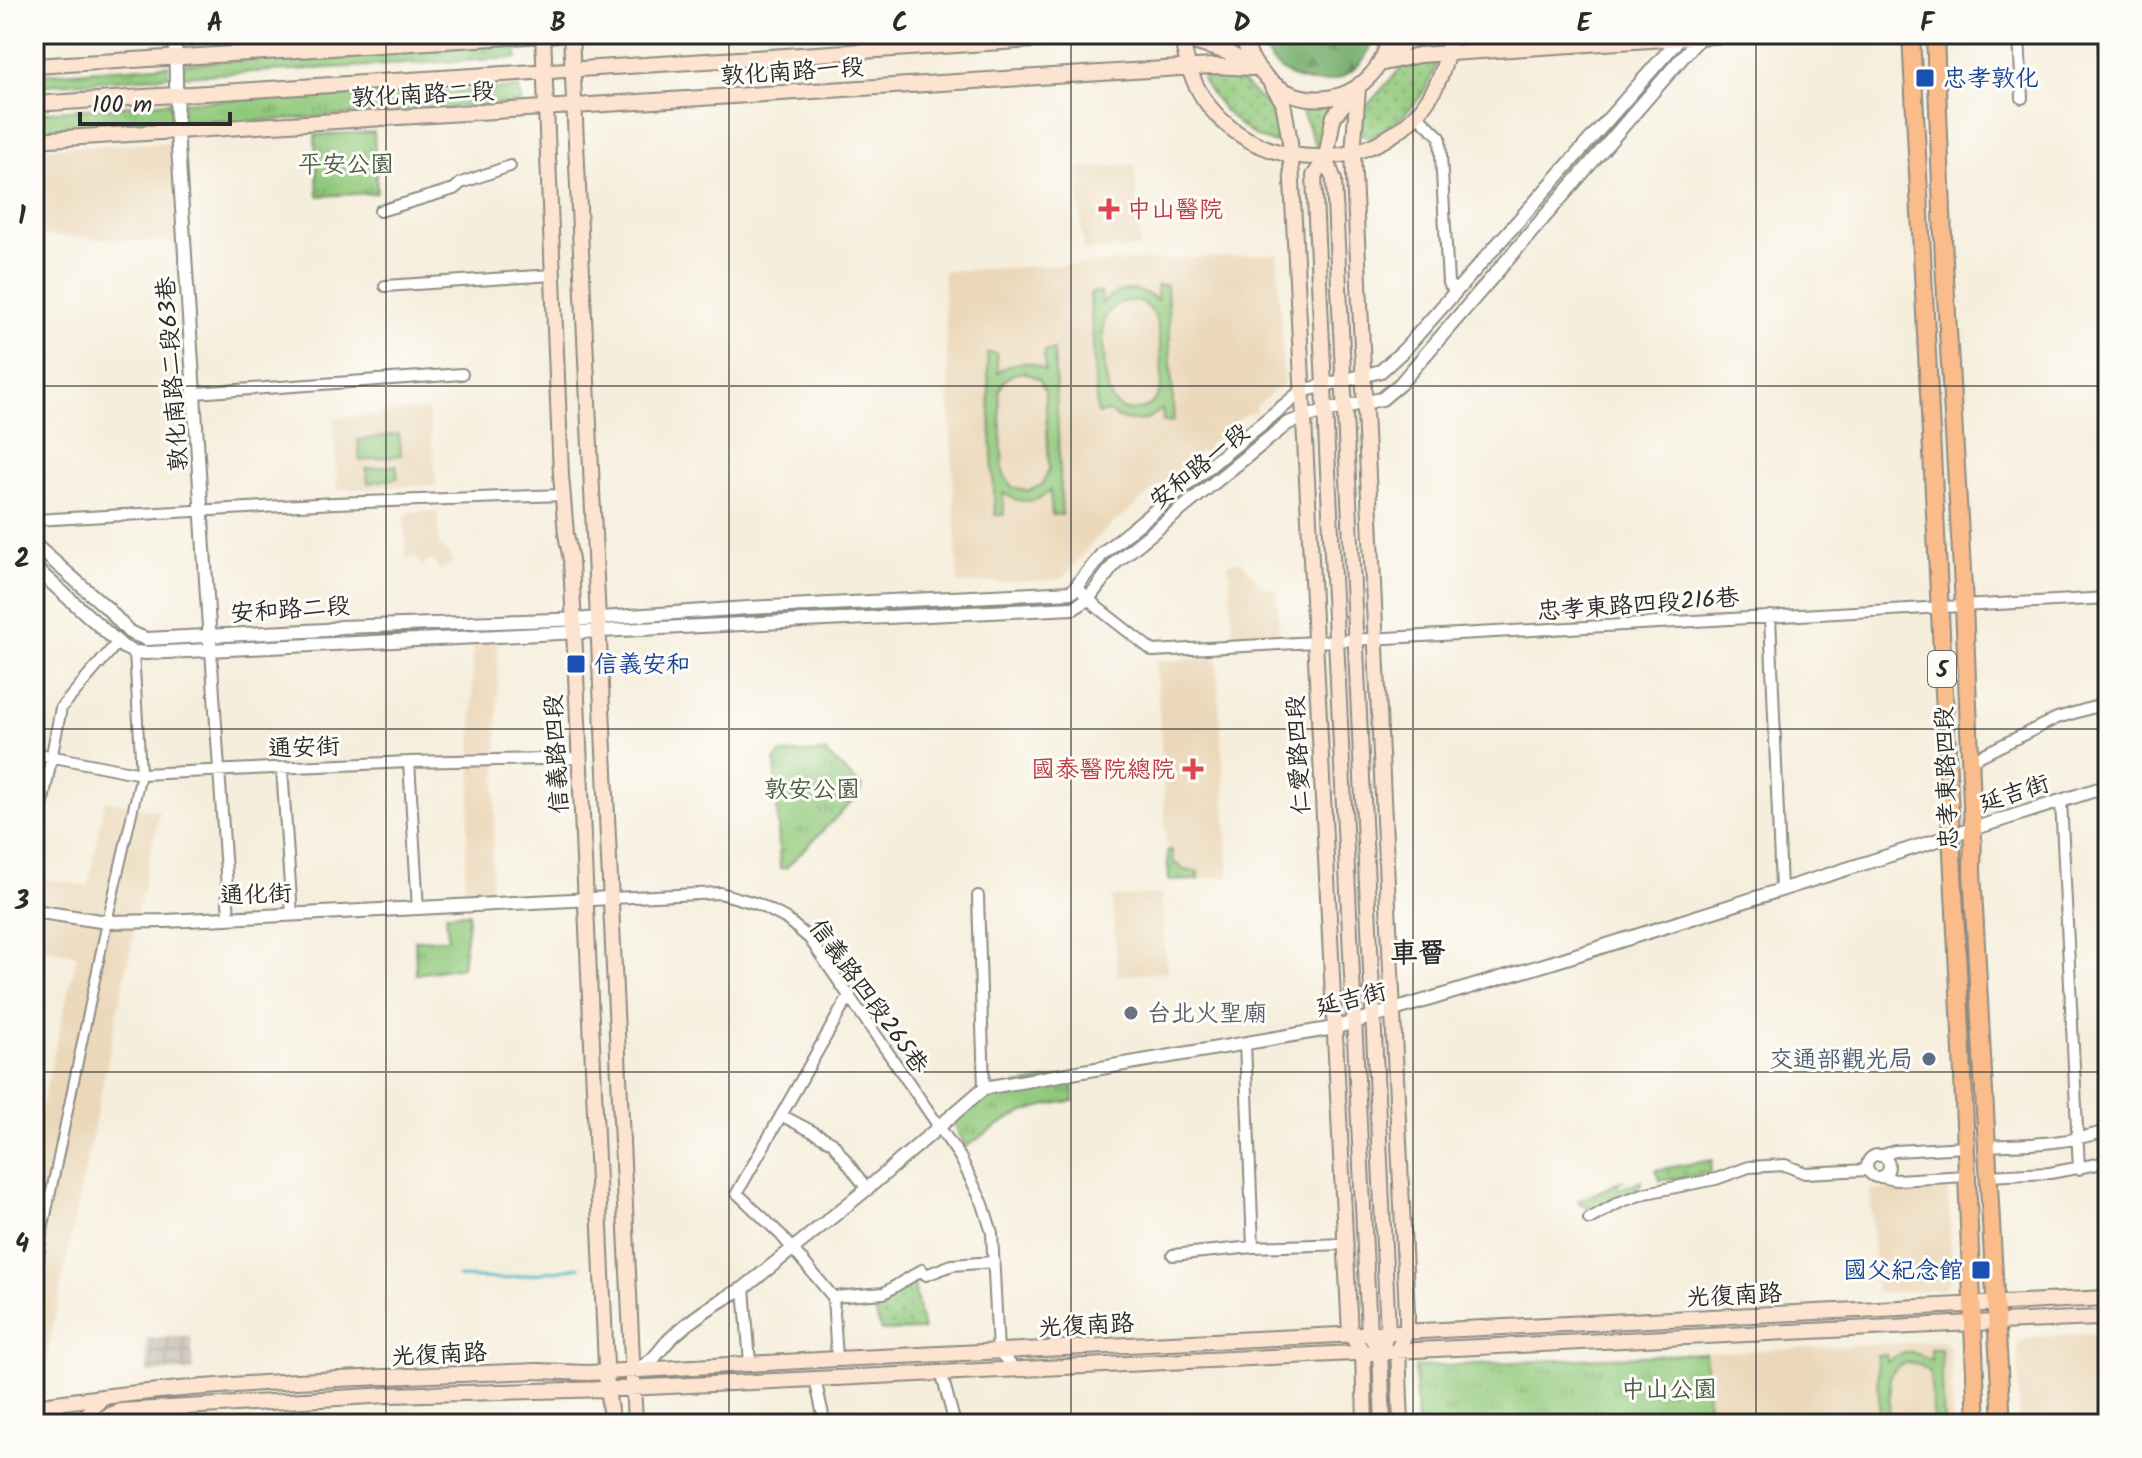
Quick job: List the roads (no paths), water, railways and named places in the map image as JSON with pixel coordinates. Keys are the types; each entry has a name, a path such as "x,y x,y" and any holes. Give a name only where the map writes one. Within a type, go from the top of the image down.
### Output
{"main road":[{"name":"信義路四段","path":"544,34 563,495 571,560 586,625 579,758 606,1372 612,1424"},
{"path":"34,66 559,34"},
{"name":"信義路四段","path":"571,34 586,625 611,898 635,1424"},
{"name":"敦化南路一段","path":"545,70 1128,34"},
{"path":"1166,34 1227,52 1285,92 1311,98 1337,96 1359,87 1353,153 1395,1010 1407,1331 1398,1349 1401,1424"},
{"name":"仁愛路四段","path":"1242,34 1252,61 1283,102 1288,118 1350,1334"},
{"path":"1379,64 1390,34"},
{"path":"1379,64 1403,44 1424,34"},
{"path":"1182,37 1189,68 1205,100 1229,126 1252,142 1291,156 1326,158 1353,153 1388,138 1416,114 1437,84 1448,53 1450,34"},
{"path":"1379,64 1419,55 1743,34"},
{"name":"忠孝東路四段","path":"1911,34 1977,1424"},
{"name":"忠孝東路四段","path":"1935,34 1944,262 1964,604 1972,871 2002,1424"},
{"name":"仁愛路四段","path":"1379,64 1334,116 1326,158 1314,176 1369,1333 1380,1351"},
{"name":"敦化南路一段","path":"574,107 1229,65 1261,75"},
{"name":"敦化南路二段","path":"34,104 545,70"},
{"name":"敦化南路二段","path":"34,140 574,107"},
{"name":"仁愛路四段","path":"1326,158 1334,180 1374,1016 1388,1332 1380,1351 1383,1424"},
{"name":"光復南路","path":"34,1408 132,1392 203,1388 538,1371 633,1371 2108,1298"},
{"name":"光復南路","path":"101,1424 106,1417 120,1411 138,1409 388,1395 607,1389 1398,1349 1996,1322 2105,1320"},
{"path":"1350,1334 1363,1352 1365,1424"},
{"path":"80,1424 102,1397"},
{"path":"34,1408 71,1424"}],"street":[{"name":"敦化南路二段63巷","path":"175,34 177,131 210,644"},
{"path":"2019,34 2022,98"},
{"path":"2103,34 2107,92"},
{"name":"安和路一段","path":"1088,599 1116,562 1288,423 1324,411 1382,399 1400,384 1700,37"},
{"name":"安和路一段","path":"1077,587 1103,553 1302,391 1381,371 1404,350 1680,38"},
{"path":"1416,114 1440,137 1448,283 1455,291"},
{"path":"380,211 454,189 461,183 510,166"},
{"path":"385,286 554,275"},
{"path":"195,393 462,374"},
{"path":"35,520 46,522 131,514 335,503 563,495"},
{"name":"安和路二段","path":"34,544 107,608 129,632 146,639 210,644"},
{"path":"34,567 118,642 134,652 141,774 42,1235 34,1294"},
{"name":"忠孝東路四段216巷","path":"1077,587 1153,651 2108,598"},
{"path":"586,625 748,608 1072,592 1077,587"},
{"path":"586,625 1069,609 1088,599"},
{"path":"1770,616 1781,889"},
{"name":"安和路二段","path":"134,652 210,644 586,625"},
{"path":"34,847 61,708 118,642"},
{"path":"210,644 229,917"},
{"path":"1970,761 2057,718 2108,703"},
{"name":"通安街","path":"34,753 141,774 579,758"},
{"path":"409,762 418,909"},
{"path":"282,768 292,915"},
{"name":"延吉街","path":"984,1088 1334,1028 1557,961 2108,786"},
{"path":"2061,800 2079,1169"},
{"name":"信義路四段265巷","path":"611,898 710,892 758,904 785,918 809,938 960,1157 983,1204 992,1233 998,1351"},
{"path":"633,1371 652,1363 671,1338 728,1296 744,1288 791,1247 867,1189 984,1088 978,896"},
{"name":"通化街","path":"34,911 107,922 611,898"},
{"path":"837,1359 833,1297 791,1247 737,1193 850,994"},
{"path":"1245,1043 1253,1247"},
{"path":"781,1115 832,1142 867,1189"},
{"path":"1987,1146 2049,1143 2108,1130"},
{"path":"1868,1170 1870,1160 1895,1151 1966,1147"},
{"path":"1880,1156 1886,1159 1889,1166 1887,1173 1881,1177"},
{"path":"1988,1176 2079,1169 2108,1162"},
{"path":"1589,1219 1620,1202 1646,1193 1716,1179 1749,1167 1785,1165 1805,1173 1868,1170 1874,1176 1896,1180 1967,1176"},
{"path":"1173,1255 1253,1247 1346,1244"},
{"path":"833,1297 884,1293 922,1270 926,1275 952,1265 994,1262"},
{"path":"744,1288 750,1363"},
{"path":"998,1351 1015,1369"},
{"path":"941,1372 955,1424"},
{"path":"815,1379 825,1424"}],"waterway":[{"path":"458,1277 502,1279 579,1267"}],"place":[{"name":"忠孝敦化","path":"1925,78"},
{"name":"中山醫院","path":"1109,209"},
{"name":"信義安和","path":"576,664"},
{"name":"國泰醫院總院","path":"1193,769"},
{"name":"台北火聖廟","path":"1131,1013"},
{"name":"交通部觀光局","path":"1929,1059"},
{"name":"國父紀念館","path":"1981,1270"}],"district":[{"name":"車罾","path":"1418,952"}],"park label":[{"name":"平安公園","path":"346,164"},
{"name":"敦安公園","path":"812,789"},
{"name":"中山公園","path":"1669,1389"}]}
